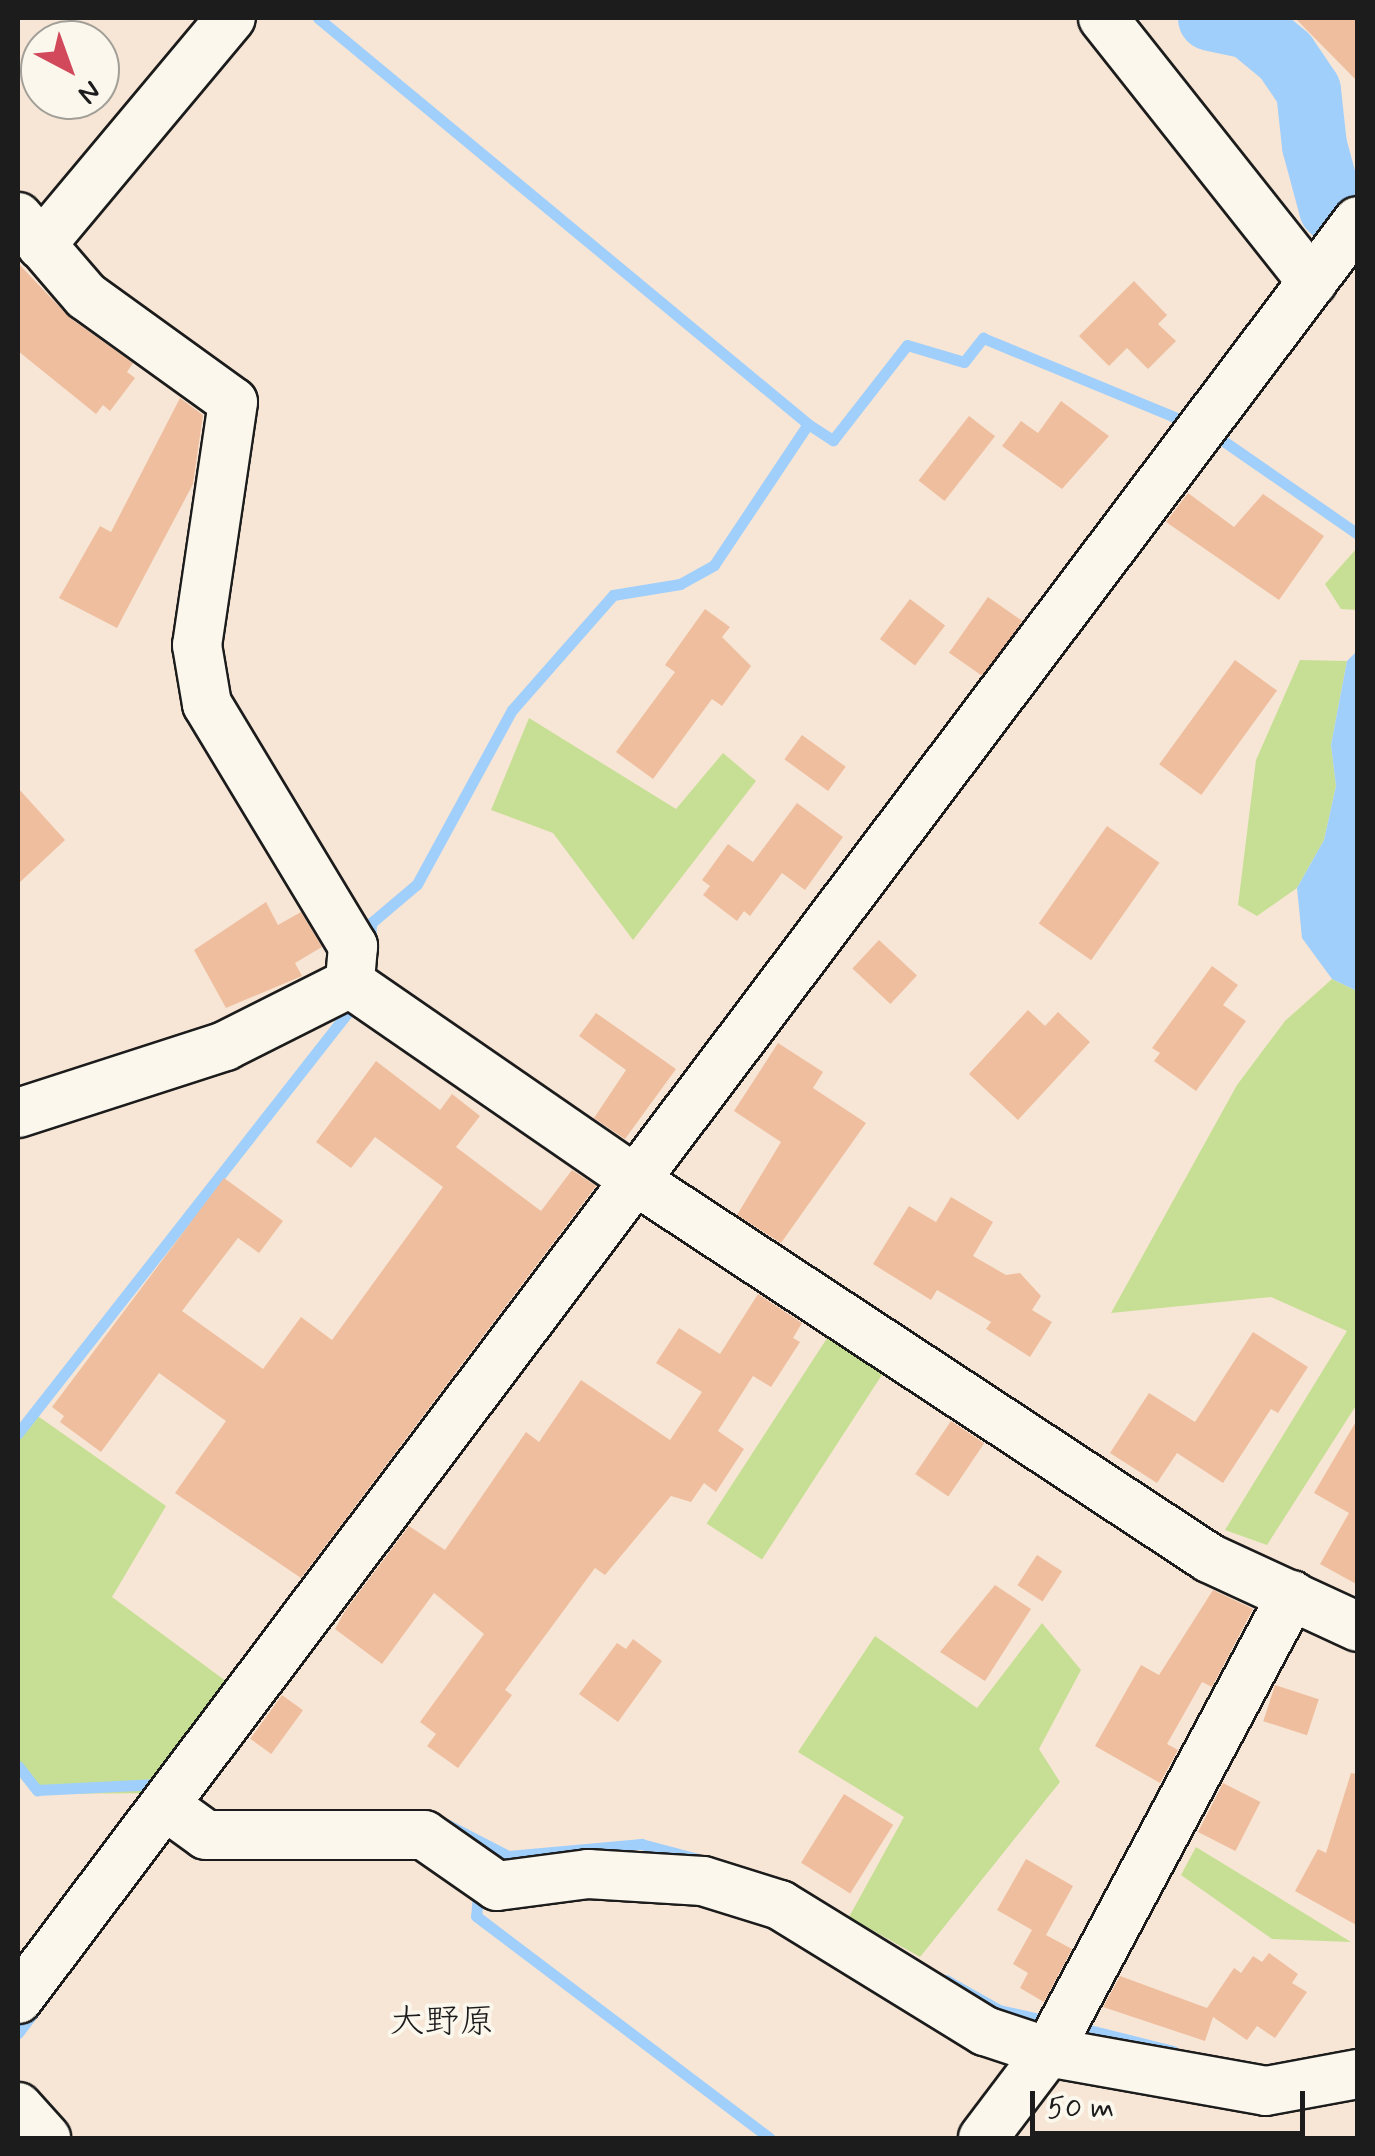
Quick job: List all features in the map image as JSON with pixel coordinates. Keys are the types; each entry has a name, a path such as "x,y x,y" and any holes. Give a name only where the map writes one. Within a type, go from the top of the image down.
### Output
{"street":[{"path":"231,18 29,231 86,296 234,402 196,645 207,704 353,946 350,983"},
{"path":"18,1999 638,1182 1334,253 1103,18"},
{"path":"18,1112 225,1046 350,983"},
{"path":"350,983 638,1182 1209,1558 1358,1626"},
{"path":"983,2138 1048,2052 1292,1595"},
{"path":"166,1806 206,1834 424,1835 497,1886 588,1874 703,1881 780,1905 985,2031 1048,2052 1266,2092 1358,2074"},
{"path":"18,2107 46,2138"}],"green space":[{"path":"1357,548 1357,610 1341,609 1325,584"},
{"path":"1300,660 1347,661 1331,745 1336,786 1324,840 1297,888 1257,916 1238,905 1256,760"},
{"path":"529,718 676,809 723,753 756,781 633,940 553,833 491,810"},
{"path":"1332,979 1357,991 1357,1404 1267,1545 1225,1530 1347,1331 1271,1297 1111,1313 1237,1085 1285,1021"},
{"path":"833,1329 888,1365 762,1560 707,1524"},
{"path":"32,1412 166,1506 112,1597 238,1690 158,1793 34,1794 18,1775 18,1430"},
{"path":"1042,1623 1081,1670 1039,1749 1060,1782 920,1957 849,1917 904,1817 798,1752 875,1636 977,1708"},
{"path":"1196,1847 1351,1942 1272,1939 1181,1875"}],"water":[{"path":"1357,651 1357,991 1332,979 1302,938 1297,888 1324,840 1336,786 1331,745 1347,661"}],"building":[{"path":"1295,18 1358,18 1358,82"},
{"path":"18,263 70,318 133,363 127,372 135,378 110,411 103,405 96,414 18,351"},
{"path":"1134,281 1167,315 1158,324 1176,341 1148,369 1127,348 1109,366 1079,336"},
{"path":"180,398 203,415 193,484 117,628 59,598 100,526 111,532"},
{"path":"1061,401 1109,436 1062,489 1002,446 1021,421 1038,433"},
{"path":"969,416 995,436 945,501 919,481"},
{"path":"1188,493 1234,527 1263,494 1324,536 1279,600 1166,522"},
{"path":"988,597 1022,621 983,677 949,653"},
{"path":"910,599 945,625 915,665 880,639"},
{"path":"705,609 730,627 722,637 751,666 722,706 712,699 653,779 616,752 675,672 665,665"},
{"path":"1235,660 1277,691 1201,795 1159,764"},
{"path":"802,735 846,767 828,791 784,759"},
{"path":"18,788 65,840 18,884"},
{"path":"797,803 843,837 805,890 782,873 750,916 744,911 737,921 703,895 710,886 702,880 728,844 753,862"},
{"path":"1107,826 1159,863 1091,960 1039,923"},
{"path":"266,902 278,925 301,912 322,947 295,963 302,976 226,1008 194,950"},
{"path":"879,940 917,975 890,1004 852,969"},
{"path":"1212,966 1238,985 1223,1005 1246,1021 1196,1091 1154,1061 1160,1053 1152,1048"},
{"path":"1028,1010 1045,1026 1058,1012 1090,1042 1018,1120 969,1074"},
{"path":"596,1013 676,1069 625,1139 594,1118 626,1070 579,1036"},
{"path":"778,1043 823,1072 813,1088 866,1123 781,1243 737,1215 781,1142 734,1111"},
{"path":"376,1061 440,1110 452,1094 480,1116 456,1147 541,1211 572,1170 596,1186 301,1578 175,1493 226,1421 159,1373 101,1452 60,1422 64,1416 52,1407 224,1178 283,1221 259,1253 238,1238 182,1311 263,1369 301,1317 332,1340 443,1187 375,1137 351,1168 316,1142"},
{"path":"951,1197 993,1222 973,1256 1006,1275 1020,1273 1041,1296 1032,1310 1052,1322 1030,1357 986,1329 991,1322 937,1290 931,1300 873,1264 909,1206 936,1222"},
{"path":"758,1294 802,1323 793,1338 800,1342 771,1387 753,1376 718,1431 744,1449 716,1492 704,1483 691,1502 671,1496 605,1575 595,1568 505,1690 512,1695 458,1768 427,1746 436,1734 420,1722 484,1634 434,1593 382,1664 335,1629 345,1611 409,1526 445,1550 526,1432 539,1442 581,1380 670,1440 702,1392 656,1363 679,1328 720,1354"},
{"path":"1253,1332 1308,1367 1278,1413 1271,1409 1223,1483 1177,1453 1157,1483 1110,1453 1149,1393 1195,1422"},
{"path":"1358,1418 1358,1585 1320,1564 1349,1513 1314,1493"},
{"path":"951,1421 984,1443 948,1496 915,1474"},
{"path":"1037,1555 1062,1571 1043,1602 1017,1585"},
{"path":"995,1585 1031,1609 985,1681 940,1652"},
{"path":"1213,1590 1253,1609 1212,1687 1202,1682 1167,1744 1178,1750 1160,1783 1095,1746 1141,1665 1159,1675"},
{"path":"633,1639 662,1661 618,1722 579,1694 617,1643 626,1649"},
{"path":"1275,1685 1319,1699 1307,1735 1263,1721"},
{"path":"282,1695 303,1710 271,1754 250,1739"},
{"path":"1351,1773 1358,1774 1358,1926 1295,1891 1318,1849 1326,1853"},
{"path":"1223,1783 1260,1802 1235,1851 1198,1832"},
{"path":"844,1794 893,1825 850,1893 801,1863"},
{"path":"1026,1859 1073,1886 1046,1935 1072,1949 1044,2002 1020,1988 1028,1973 1013,1964 1032,1930 997,1910"},
{"path":"1269,1953 1298,1974 1292,1983 1307,1992 1275,2038 1257,2026 1247,2040 1213,2017 1205,2041 1103,2007 1120,1976 1207,2008 1234,1968 1241,1973 1253,1956 1262,1962"}],"waterway":[{"path":"318,18 808,424"},
{"path":"1210,18 1249,26 1285,56 1308,90 1314,145 1331,208 1358,235"},
{"path":"370,943 371,923 417,884 512,710 613,595 680,584 714,565 808,424 833,440 907,345 964,362 983,338 1189,423"},
{"path":"1222,440 1358,534"},
{"path":"18,1433 352,1007"},
{"path":"18,1766 37,1790 157,1784"},
{"path":"446,1824 508,1856 641,1844 702,1860"},
{"path":"478,1895 476,1916 770,2138"},
{"path":"946,1980 999,2010 1043,2020"},
{"path":"18,2033 36,2009"},
{"path":"1081,2028 1173,2051"}],"district":[{"name":"大野原","path":"442,2022"}]}
